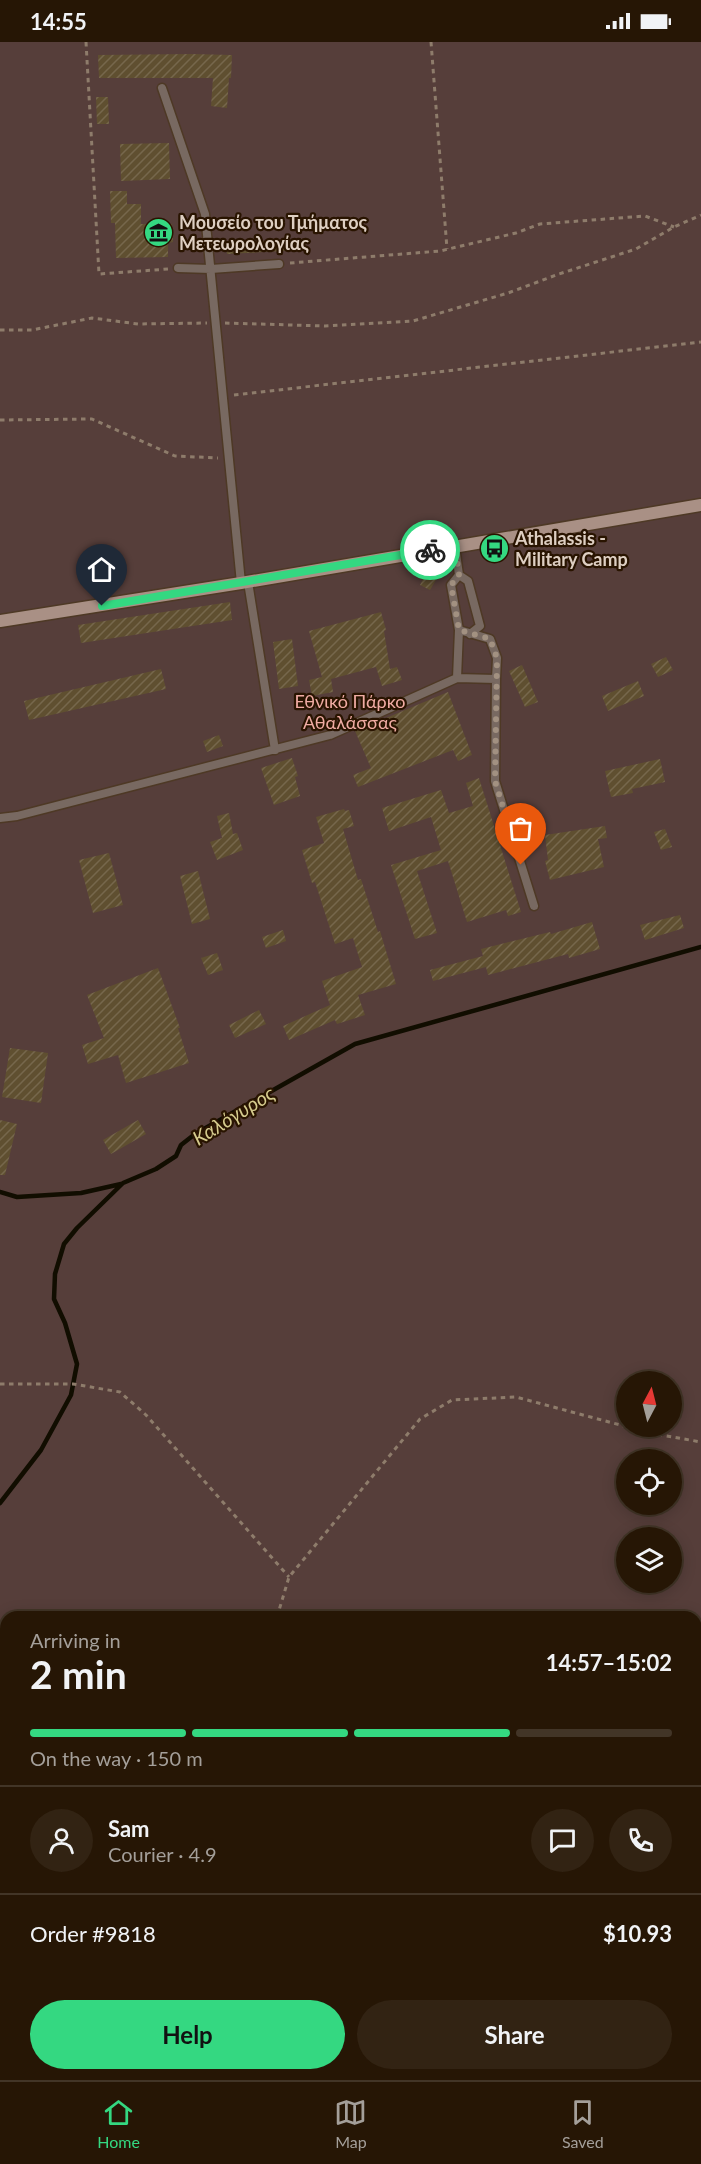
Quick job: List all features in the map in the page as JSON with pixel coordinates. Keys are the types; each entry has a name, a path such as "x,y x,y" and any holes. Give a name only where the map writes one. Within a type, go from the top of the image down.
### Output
{"main road":[{"path":"0,621 701,505"}],"lane":[{"path":"162,88 205,214 229,459 245,582 275,750"},
{"path":"178,268 211,269 279,264"},
{"path":"455,546 459,575 451,585 459,630 457,678"},
{"path":"459,575 468,581 480,626 470,634"},
{"path":"459,630 490,639 497,658 495,781 534,906"},
{"path":"0,818 17,816 330,735 457,678 496,679"}],"path":[{"path":"86,42 99,274 178,268"},
{"path":"431,42 447,249"},
{"path":"0,330 32,330 92,318 138,324 217,323 325,326 413,321 508,293 636,249 701,215"},
{"path":"279,264 447,249 516,233 540,224 645,216 675,227"},
{"path":"223,397 701,342"},
{"path":"0,420 92,419 175,456 229,459"},
{"path":"0,1384 73,1384 120,1392 146,1415 289,1577"},
{"path":"279,1611 289,1577 420,1419 452,1400 516,1397 650,1433 701,1442"}],"green space":[{"name":"Εθνικό Πάρκο Αθαλάσσας","path":"0,42 701,42 701,1611 0,1611"}],"building":[{"path":"98,55 232,55 227,108 211,106 213,78 99,78"},
{"path":"96,97 108,97 109,124 97,124"},
{"path":"169,143 170,179 121,181 120,144"},
{"path":"110,191 127,191 127,204 141,204 141,224 172,224 173,242 168,243 168,257 116,258 115,223 111,223"},
{"path":"303,239 303,250 227,254 226,243"},
{"path":"425,575 436,580 430,590 420,585"},
{"path":"230,602 232,620 81,643 78,625"},
{"path":"381,612 386,630 384,631 390,669 397,667 402,680 382,686 376,667 331,679 333,692 312,696 309,680 322,677 309,631"},
{"path":"292,639 298,686 279,689 273,642"},
{"path":"666,657 673,670 658,677 651,664"},
{"path":"522,665 538,702 525,707 509,671"},
{"path":"161,669 166,689 29,720 24,701"},
{"path":"638,681 644,696 608,711 602,696"},
{"path":"448,692 472,755 458,761 453,750 358,787 353,775 371,768 355,731"},
{"path":"219,735 223,746 207,752 203,741"},
{"path":"292,758 298,776 295,777 300,796 274,805 261,768"},
{"path":"660,759 665,782 632,789 633,793 611,797 605,771"},
{"path":"479,778 521,912 508,916 506,910 467,922 448,861 417,871 437,933 415,939 391,865 441,850 431,817 389,831 382,808 441,790 449,813 473,806 466,783"},
{"path":"344,809 349,810 354,826 343,829 358,880 361,879 378,932 380,931 396,984 358,995 365,1015 337,1024 335,1020 289,1040 283,1026 330,1005 322,981 362,967 353,938 335,944 302,850 324,843 316,817"},
{"path":"229,813 233,834 237,833 243,850 217,860 210,842 222,838 217,816"},
{"path":"605,826 607,838 598,839 604,867 550,880 545,861 548,860 545,835"},
{"path":"665,829 672,847 661,850 654,832"},
{"path":"109,853 123,905 93,913 79,860"},
{"path":"198,871 210,919 192,924 180,876"},
{"path":"680,915 684,928 645,940 640,925"},
{"path":"592,922 600,949 569,958 568,954 488,975 486,967 433,981 430,970 483,956 481,949 550,932 551,934"},
{"path":"283,930 286,941 266,948 262,937"},
{"path":"217,953 223,970 208,975 201,958"},
{"path":"158,968 180,1028 178,1028 189,1063 126,1083 118,1055 88,1064 82,1045 104,1038 87,995"},
{"path":"259,1010 266,1024 235,1038 229,1025"},
{"path":"10,1048 48,1053 41,1103 2,1097"},
{"path":"0,1120 17,1124 5,1175 0,1175"},
{"path":"138,1120 146,1134 111,1154 103,1140"}],"waterway":[{"name":"Καλόγυρος","path":"0,1503 41,1450 71,1395 77,1364 65,1323 54,1299 55,1274 64,1244 123,1183 156,1169 176,1156 181,1145 195,1134 355,1044 701,947"},
{"path":"0,1192 17,1197 81,1193 121,1184"}],"way so far":[{"path":"430,550 455,546 459,575 451,585 459,630 490,639 497,658 495,781 521,865"}],"place":[{"name":"Μουσείο του Τμήματος Μετεωρολογίας","path":"158,232"},
{"name":"Athalassis - Military Camp","path":"494,548"}],"route":[{"path":"102,606 430,550"}]}
